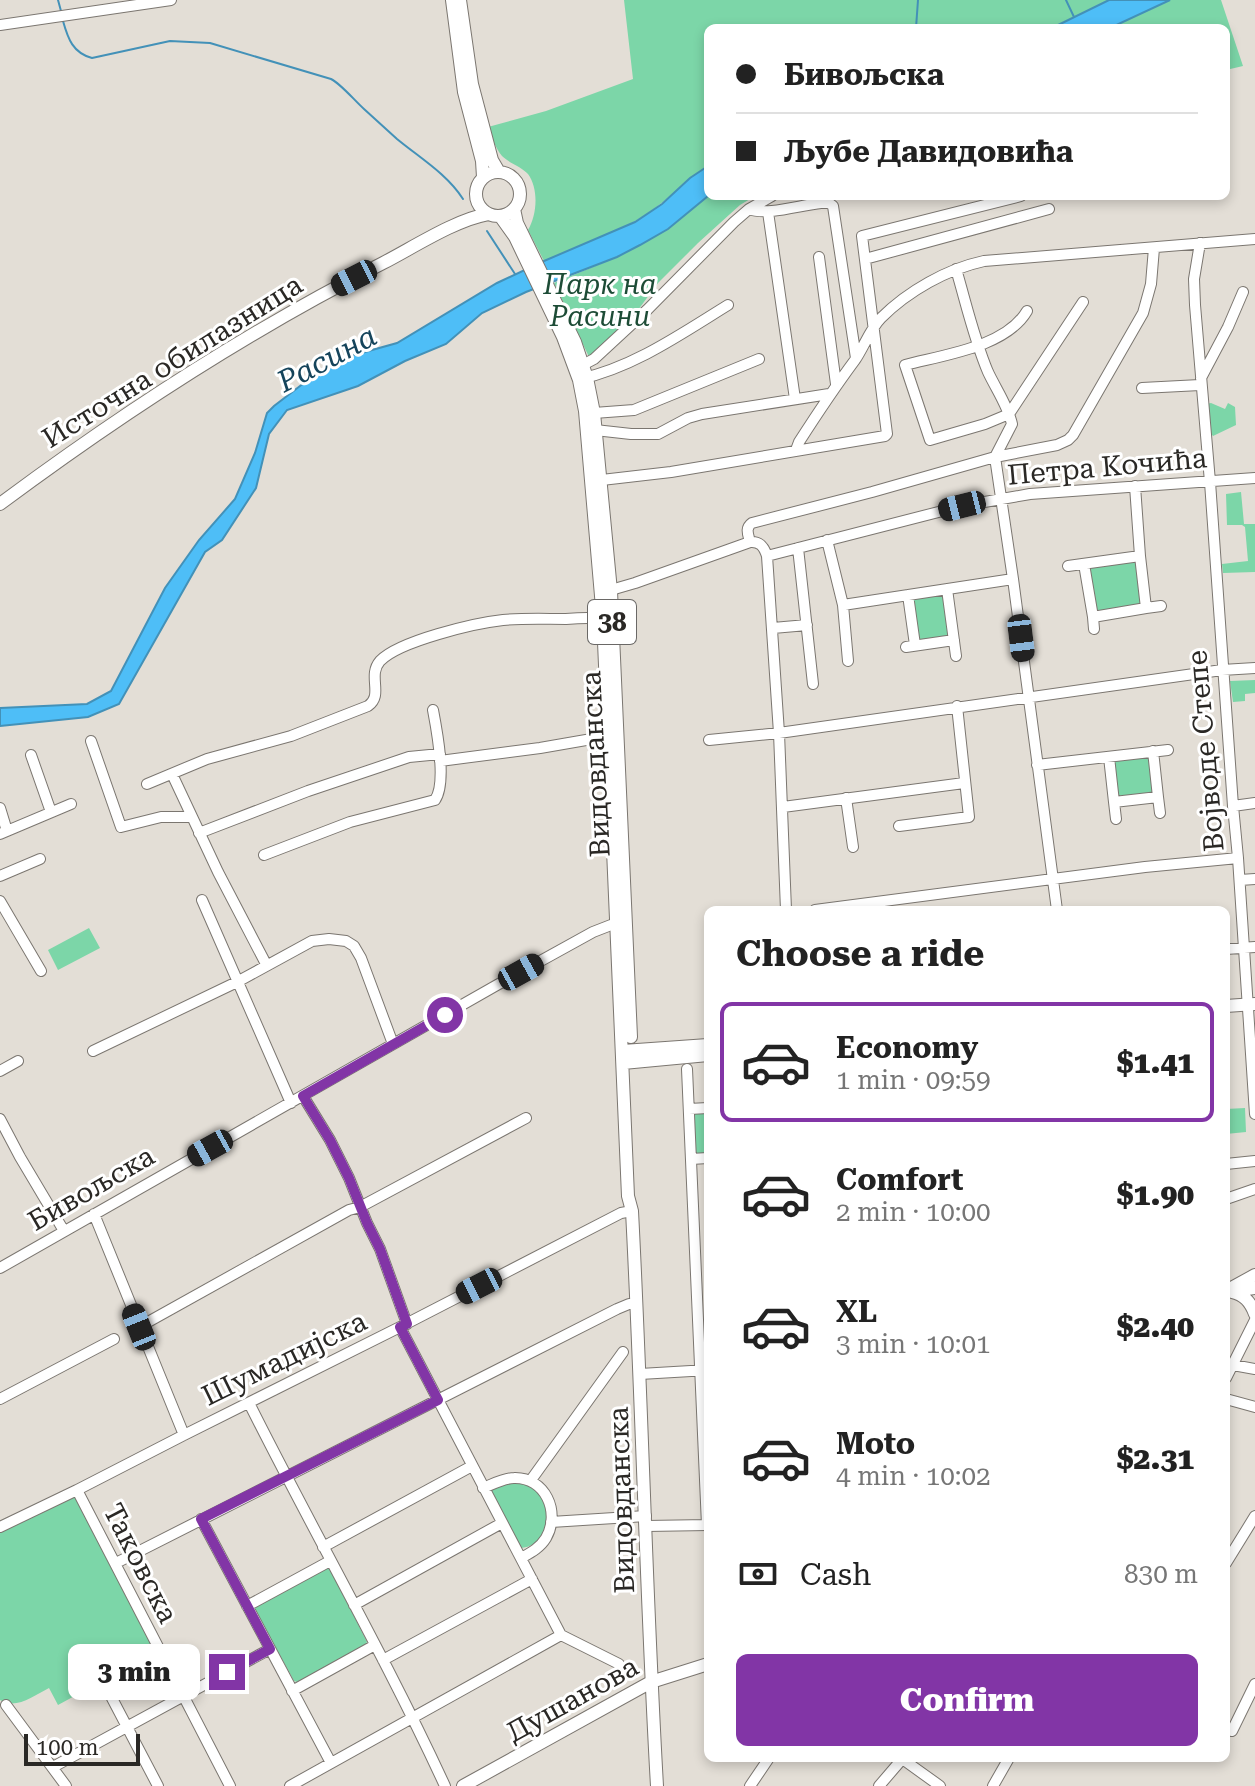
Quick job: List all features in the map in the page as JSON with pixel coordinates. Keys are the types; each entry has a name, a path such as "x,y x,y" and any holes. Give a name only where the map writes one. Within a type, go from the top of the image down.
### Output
{"main road":[{"path":"452,0 464,92 482,161 483,177"},
{"path":"460,0 472,84 492,160 499,172 483,177 476,187 476,200"},
{"name":"38","path":"499,172 510,176 519,187 519,200 514,209 519,235"},
{"name":"38","path":"476,200 479,206 519,235"},
{"name":"Источна обилазница","path":"461,222 473,209 476,200"},
{"path":"494,215 505,215 514,209"},
{"name":"Источна обилазница","path":"0,504 72,450 251,335 461,222 494,215"},
{"name":"Видовданска","path":"519,235 563,327 594,413 596,481"},
{"name":"Видовданска","path":"581,373 596,481 606,592 612,745"},
{"name":"Видовданска","path":"606,592 603,619 636,1187 632,1211 657,1786"},
{"path":"1230,1006 1251,1008"},
{"path":"1230,1012 1251,1008"},
{"path":"627,1057 704,1046"},
{"path":"627,1057 704,1055"},
{"path":"1230,1292 1255,1287 1255,1275"},
{"path":"1230,1291 1255,1275"},
{"path":"1230,1292 1244,1296 1252,1306 1254,1317"},
{"name":"Душанова","path":"463,1786 651,1682 704,1665"}],"street":[{"path":"0,25 171,0"},
{"path":"581,373 749,209 765,200"},
{"path":"596,481 671,472 883,437 887,434 862,236 1005,200"},
{"path":"749,209 768,212 821,203 833,206 856,358"},
{"path":"865,259 1049,209"},
{"path":"768,212 795,399"},
{"path":"796,450 882,316 909,295 956,269 984,261 1255,239"},
{"name":"Војводе Степе","path":"1200,243 1194,292 1233,806 1250,947 1255,1114"},
{"path":"750,542 747,529 752,523 1068,440 1143,313 1151,284 1154,248"},
{"path":"819,257 833,389"},
{"path":"956,269 988,371 1012,424 995,457 1056,906"},
{"path":"1142,388 1200,383 1243,292"},
{"path":"1027,311 1015,328 979,345 905,365 930,440 1009,414 1083,302"},
{"path":"581,373 651,352 728,305"},
{"path":"594,413 634,410 759,359"},
{"path":"595,430 658,434 702,414 795,399 833,389"},
{"name":"Петра Кочића","path":"767,556 1001,497 1255,478"},
{"path":"1135,486 1146,608"},
{"path":"827,540 843,605 848,661"},
{"path":"606,592 750,542 764,548 773,628 786,906"},
{"path":"798,548 813,684"},
{"path":"1068,566 1140,556"},
{"path":"1084,564 1094,629"},
{"path":"843,605 1013,579"},
{"path":"947,589 956,656"},
{"path":"908,595 910,646 954,640"},
{"path":"1093,617 1161,606"},
{"path":"147,784 207,759 291,736 368,706 376,697 376,667 389,653 401,647 444,633 504,620 603,619"},
{"path":"773,628 807,625"},
{"path":"709,740 1255,668"},
{"path":"899,826 969,817 957,706"},
{"path":"264,855 350,822 438,798 440,757 433,710"},
{"path":"91,741 121,827 161,817 191,817"},
{"path":"199,833 308,791 409,757 612,745"},
{"path":"1037,765 1168,750"},
{"path":"1153,751 1160,813"},
{"path":"31,755 51,812"},
{"path":"1109,757 1116,819"},
{"path":"172,774 266,964"},
{"path":"783,807 964,783"},
{"path":"1114,802 1158,797"},
{"path":"846,798 853,847"},
{"path":"1233,806 1255,803"},
{"path":"0,808 4,832 71,804"},
{"path":"846,906 1238,858"},
{"path":"0,876 40,859"},
{"path":"1240,880 1255,879"},
{"path":"202,900 291,1103"},
{"path":"0,901 41,971"},
{"name":"Бивољска","path":"0,1268 593,932 622,924"},
{"path":"93,1051 237,982 312,941 329,939 354,946 393,1044"},
{"path":"1230,949 1250,947"},
{"path":"0,1071 18,1061"},
{"path":"640,1374 704,1370 687,1069"},
{"path":"303,1096 334,1147 380,1249 404,1325 438,1400 561,1635 619,1664"},
{"path":"689,1109 704,1108"},
{"path":"139,1327 330,1220 526,1118"},
{"path":"0,1119 64,1231"},
{"path":"691,1159 704,1158"},
{"path":"1230,1164 1255,1161"},
{"path":"1230,1198 1255,1189"},
{"name":"Шумадијска","path":"0,1527 621,1213 632,1211"},
{"path":"94,1214 184,1435"},
{"path":"116,1563 617,1309 637,1304"},
{"path":"1230,1371 1254,1317"},
{"path":"0,1399 114,1339"},
{"path":"531,1480 623,1352"},
{"path":"1233,1365 1255,1369"},
{"path":"1230,1400 1255,1407"},
{"path":"249,1403 414,1718 445,1786"},
{"path":"323,1547 472,1466"},
{"path":"483,1488 515,1478 531,1480 546,1495 551,1511 548,1533 542,1543 521,1558"},
{"name":"Таковска","path":"77,1490 230,1786"},
{"path":"1230,1556 1255,1516"},
{"path":"201,1519 331,1763"},
{"path":"551,1522 646,1521 704,1525"},
{"path":"354,1605 502,1523"},
{"path":"247,1606 330,1561"},
{"path":"383,1660 532,1579"},
{"path":"290,1786 561,1635"},
{"path":"292,1691 375,1645"},
{"path":"53,1767 270,1649"},
{"path":"104,1683 158,1786"},
{"path":"1232,1731 1251,1701 1255,1684"},
{"path":"6,1705 66,1786"},
{"path":"750,1786 766,1762"},
{"path":"879,1786 899,1762"},
{"path":"907,1762 940,1786"},
{"path":"993,1786 1007,1762"}],"green space":[{"path":"624,0 1109,0 1060,24 704,24 704,169 637,220 544,261 528,230 536,202 532,180 502,156 488,127 546,111 633,79"},
{"path":"1170,0 1221,0 1229,24 1119,24"},
{"path":"1230,27 1243,66 1230,69"},
{"name":"Парк на Расини","path":"704,199 748,200 698,243 658,283 638,310 589,357 554,283 617,257 668,229"},
{"path":"1228,403 1235,407 1236,425 1213,436 1207,429 1206,404 1225,409"},
{"path":"1241,492 1244,524 1255,524 1255,572 1223,573 1222,564 1248,561 1245,527 1227,525 1226,494"},
{"path":"1131,560 1136,564 1139,604 1101,612 1095,609 1089,573 1092,567"},
{"path":"945,594 950,638 918,641 912,598"},
{"path":"1255,680 1255,693 1245,694 1245,701 1233,702 1230,681"},
{"path":"1151,758 1151,794 1117,796 1116,761"},
{"path":"89,928 100,948 58,970 48,950"},
{"path":"704,1108 704,1158 691,1159 689,1109"},
{"path":"1245,1108 1246,1132 1230,1134 1230,1109"},
{"path":"521,1481 540,1494 546,1505 547,1522 536,1542 520,1548 490,1492 496,1486"},
{"path":"77,1490 159,1650 58,1705 49,1688 24,1701 6,1703 0,1700 0,1528"},
{"path":"325,1566 330,1568 367,1642 365,1646 297,1682 254,1608"}],"water":[{"path":"1109,0 1170,0 1119,24 1060,24"},
{"path":"704,169 704,199 668,229 617,257 526,292 482,313 446,344 358,386 287,410 269,434 256,488 222,540 205,552 119,704 88,717 0,726 0,708 87,704 111,691 165,588 199,540 235,499 255,453 267,413 274,406 313,376 347,357 397,343 497,283 635,222 662,204"}],"waterway":[{"path":"58,0 61,11"},
{"path":"916,24 918,0"},
{"path":"1066,0 1074,17"},
{"path":"63,21 72,44 80,53 92,58 170,41 210,43 331,79 441,174 463,199"},
{"path":"487,231 515,274"}],"route":[{"path":"227,1672 270,1649 201,1519 438,1400 400,1327 407,1324 380,1249 349,1178 303,1096 445,1015"}],"water label":[{"name":"Расина","path":"327,359"}]}
